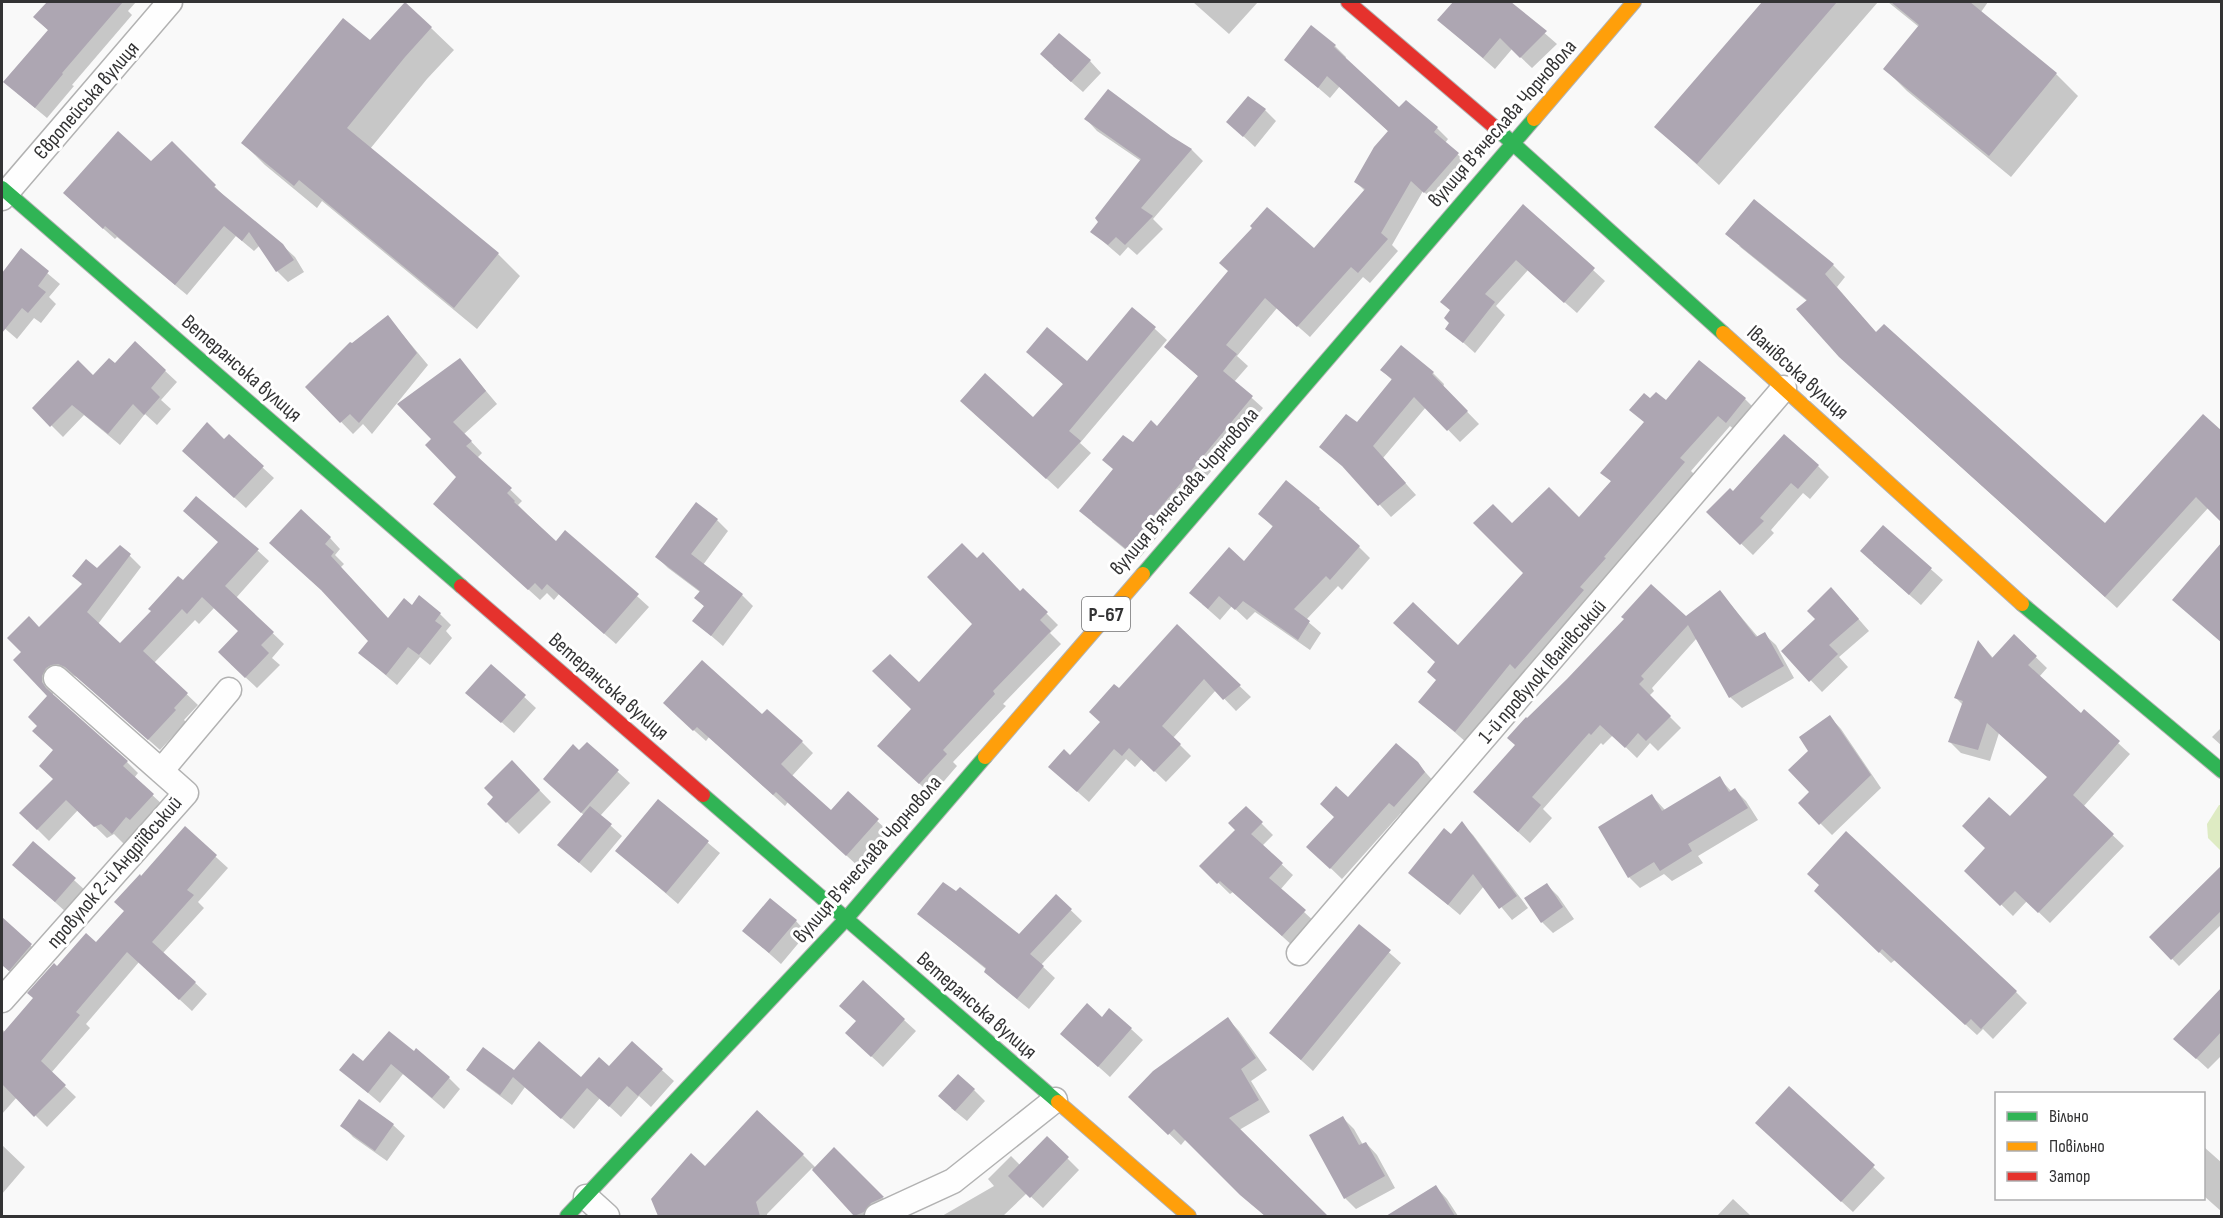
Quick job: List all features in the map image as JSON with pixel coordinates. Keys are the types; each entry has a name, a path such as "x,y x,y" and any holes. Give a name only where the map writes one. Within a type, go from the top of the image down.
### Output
{"street":[{"name":"Європейська вулиця","path":"3,187 170,2"},
{"name":"Іванівська вулиця","path":"1348,2 1513,143 2040,620 2222,771"},
{"name":"вулиця В'ячеслава Чорновола","path":"567,1216 846,919 1634,2"},
{"name":"Ветеранська вулиця","path":"3,187 1189,1216"},
{"name":"1-й провулок Іванівський","path":"1299,953 1784,388"},
{"name":"провулок 2-й Андріївський","path":"2,1000 186,793 56,678"},
{"path":"160,771 229,690"},
{"path":"877,1216 954,1181 1055,1100"},
{"path":"586,1197 607,1216"}],"green space":[{"path":"2219,805 2222,805 2221,851 2208,838 2207,824"}],"building":[{"path":"47,2 123,2 35,108 3,82 48,30 33,17"},
{"path":"405,2 432,27 347,128 499,253 454,308 299,180 294,186 241,143 343,18 370,40"},
{"path":"1453,2 1511,2 1547,31 1520,58 1500,38 1483,58 1437,20"},
{"path":"1762,2 1837,2 1697,164 1654,127"},
{"path":"1891,2 1970,2 2057,73 1989,156 1883,69 1919,25"},
{"path":"1311,25 1336,45 1334,47 1399,107 1406,100 1438,127 1434,132 1459,153 1424,193 1411,181 1381,233 1388,239 1358,273 1351,267 1297,327 1265,298 1226,345 1237,354 1223,371 1253,396 1126,549 1079,511 1113,469 1102,460 1123,435 1133,442 1151,420 1157,426 1198,376 1164,347 1228,271 1219,263 1252,228 1250,226 1267,207 1314,248 1365,189 1354,182 1374,147 1388,131 1327,76 1318,88 1284,60"},
{"path":"1059,33 1091,60 1071,82 1040,54"},
{"path":"1108,89 1192,149 1141,208 1153,216 1125,245 1116,237 1108,245 1090,232 1098,222 1095,218 1141,159 1084,119"},
{"path":"1248,96 1266,109 1243,137 1226,122"},
{"path":"118,131 151,161 172,141 216,185 214,187 283,244 294,260 276,272 249,232 242,241 224,226 175,285 105,226 103,229 63,193"},
{"path":"1754,199 1834,264 1825,274 1876,332 1884,324 2105,523 2203,414 2222,431 2222,523 2196,497 2105,597 1839,357 1796,309 1807,300 1725,234"},
{"path":"1523,204 1595,268 1564,303 1516,260 1485,294 1495,302 1463,343 1445,329 1449,323 1444,318 1450,310 1440,302"},
{"path":"21,248 49,271 38,286 46,292 28,313 22,308 2,333 2,273"},
{"path":"1132,307 1156,327 1069,431 1081,441 1046,479 960,401 985,373 1033,417 1063,384 1026,352 1047,327 1087,361"},
{"path":"388,315 417,353 359,423 350,414 340,423 305,387 350,342 352,343"},
{"path":"135,341 166,370 151,388 160,397 144,415 133,404 108,434 72,405 50,427 32,408 78,360 93,375 109,358 115,363"},
{"path":"1401,345 1434,372 1432,374 1468,411 1447,431 1414,397 1373,446 1406,483 1378,506 1342,466 1319,447 1346,414 1357,422 1392,379 1380,370"},
{"path":"460,358 486,391 453,422 472,441 466,446 512,488 507,493 514,502 556,541 565,530 639,594 604,634 547,584 542,590 535,583 528,590 433,504 456,477 425,445 431,439 397,404"},
{"path":"1699,360 1746,398 1726,423 1718,416 1680,458 1685,462 1580,587 1584,590 1515,669 1510,664 1455,732 1418,702 1436,680 1427,672 1435,662 1393,623 1413,602 1458,645 1523,573 1473,523 1493,504 1512,523 1549,487 1579,517 1611,481 1600,473 1644,422 1629,410 1644,393 1650,398 1656,392 1666,400"},
{"path":"207,422 224,439 229,434 264,466 234,498 182,451"},
{"path":"1784,434 1819,465 1798,489 1791,483 1760,518 1764,521 1740,545 1706,512 1730,488 1733,491"},
{"path":"1286,480 1360,546 1330,580 1326,576 1294,609 1310,621 1298,640 1243,601 1235,610 1219,596 1208,609 1189,593 1229,547 1244,561 1273,526 1258,514"},
{"path":"196,496 259,549 225,586 274,632 261,645 269,653 245,678 218,652 238,631 202,597 187,614 182,609 143,651 188,693 174,708 176,710 148,740 65,667 58,664 46,668 42,682 46,688 128,761 123,766 154,794 130,820 126,817 112,834 101,824 94,827 66,800 37,830 19,813 53,779 39,766 53,750 32,731 37,726 28,717 47,696 13,660 21,652 7,638 29,616 39,627 82,584 72,576 86,559 97,568 120,545 131,554 87,612 120,643 151,611 148,609 178,576 183,580 218,542 183,511"},
{"path":"696,502 718,519 691,554 743,594 711,636 692,621 704,606 694,598 700,591 655,557"},
{"path":"301,509 331,537 325,544 334,552 331,556 388,618 404,598 412,605 419,595 441,613 435,621 442,626 419,655 408,647 386,675 358,653 368,641 321,590 269,543"},
{"path":"1883,525 1932,568 1909,595 1860,551"},
{"path":"2222,542 2222,643 2172,600"},
{"path":"962,543 977,558 983,552 1020,591 1023,588 1048,612 1040,620 1051,631 993,691 995,694 943,750 947,754 919,784 877,746 911,709 872,671 890,654 919,682 972,624 927,577"},
{"path":"1651,584 1686,616 1720,590 1756,637 1765,632 1784,666 1729,698 1688,625 1641,676 1644,679 1639,684 1671,716 1646,741 1638,733 1625,748 1600,725 1591,735 1589,733 1532,797 1541,805 1518,832 1473,792 1515,745 1507,738 1624,619 1621,617"},
{"path":"1831,587 1859,619 1829,645 1838,654 1809,682 1781,651 1815,619 1807,611"},
{"path":"1177,624 1241,685 1223,700 1204,679 1162,726 1181,744 1154,772 1129,748 1122,756 1114,749 1077,792 1048,767 1064,749 1070,755 1100,722 1089,712 1114,684 1119,688"},
{"path":"2014,634 2037,656 2028,665 2081,713 2084,709 2120,741 2073,795 2114,834 2038,913 2015,891 2000,906 1964,871 1985,848 1962,826 1989,797 2010,816 2047,777 1987,723 1978,750 1948,742 1963,701 1954,698 1978,640 1992,658"},
{"path":"702,660 762,714 767,709 803,741 781,764 792,775 831,810 848,791 879,819 846,856 776,792 773,795 697,727 693,731 663,703"},
{"path":"491,664 526,695 501,723 465,693"},
{"path":"1830,715 1871,775 1819,825 1798,803 1809,792 1788,770 1808,751 1799,737"},
{"path":"587,742 619,770 581,813 543,779 573,744 579,750"},
{"path":"1396,743 1418,762 1425,772 1394,807 1389,803 1330,869 1306,847 1334,817 1320,804 1336,786 1348,797"},
{"path":"512,760 540,790 506,823 487,804 493,797 484,788"},
{"path":"1720,776 1729,792 1735,788 1748,808 1688,844 1692,851 1660,871 1654,862 1628,878 1598,827 1652,794 1662,811"},
{"path":"658,799 709,841 666,893 615,851"},
{"path":"590,806 612,824 579,863 557,845"},
{"path":"1246,806 1263,822 1251,834 1283,863 1269,878 1306,910 1282,936 1220,881 1217,884 1199,866 1235,830 1228,823"},
{"path":"1462,821 1517,896 1499,909 1473,874 1448,905 1408,873 1444,828 1451,834"},
{"path":"185,826 217,855 187,890 194,895 152,942 196,982 179,1000 127,952 76,1012 80,1015 41,1061 66,1085 34,1117 2,1084 2,1034 33,998 27,993 54,963 57,966 86,933 96,942 124,911 114,902 140,874 141,876"},
{"path":"1846,831 2017,991 1981,1029 1971,1019 1965,1025 1882,949 1879,953 1814,891 1819,885 1807,874"},
{"path":"33,841 76,878 55,902 12,865"},
{"path":"2222,865 2222,910 2171,960 2149,937"},
{"path":"943,882 956,891 960,887 1019,934 1056,894 1072,909 1030,954 1044,966 1017,999 984,972 986,968 917,914"},
{"path":"1547,883 1563,907 1541,923 1524,898"},
{"path":"770,898 797,920 769,953 742,931"},
{"path":"2,917 32,944 9,971 2,965"},
{"path":"1359,924 1391,950 1301,1060 1269,1033"},
{"path":"863,980 905,1019 871,1057 845,1033 856,1021 839,1006"},
{"path":"2222,987 2222,1031 2196,1059 2173,1039"},
{"path":"1087,1003 1102,1017 1109,1008 1132,1028 1098,1067 1060,1034"},
{"path":"1228,1017 1256,1058 1241,1069 1259,1100 1229,1118 1328,1216 1265,1216 1240,1195 1174,1129 1168,1135 1128,1097 1153,1071"},
{"path":"389,1031 414,1051 416,1048 450,1077 432,1098 391,1064 368,1093 339,1070 353,1053 363,1061"},
{"path":"539,1041 581,1077 599,1057 609,1066 632,1041 663,1069 638,1096 627,1086 609,1107 587,1088 561,1119 513,1077 500,1095 466,1070 483,1047 514,1070"},
{"path":"958,1074 975,1089 955,1111 938,1096"},
{"path":"1789,1086 1875,1165 1841,1202 1755,1123"},
{"path":"359,1099 394,1124 375,1151 340,1126"},
{"path":"757,1110 804,1154 756,1202 760,1216 658,1216 651,1199 691,1153 705,1166"},
{"path":"1343,1116 1359,1145 1366,1142 1385,1176 1344,1199 1309,1135"},
{"path":"1047,1136 1069,1157 1030,1198 1008,1176"},
{"path":"834,1147 884,1197 871,1203 864,1212 854,1216 812,1170"},
{"path":"1436,1185 1455,1216 1386,1216"}],"traffic: fast":[{"path":"1143,574 1534,119"},
{"path":"1498,130 1723,333"},
{"path":"2,188 461,586"},
{"path":"2022,604 2222,771"},
{"path":"567,1216 846,919 985,757"},
{"path":"703,795 1058,1102"}],"traffic: slow":[{"path":"1534,119 1634,2"},
{"path":"1723,333 2022,604"},
{"path":"985,757 1143,574"},
{"path":"1058,1102 1189,1216"}],"traffic: jam":[{"path":"1348,2 1498,130"},
{"path":"461,586 703,795"}]}
